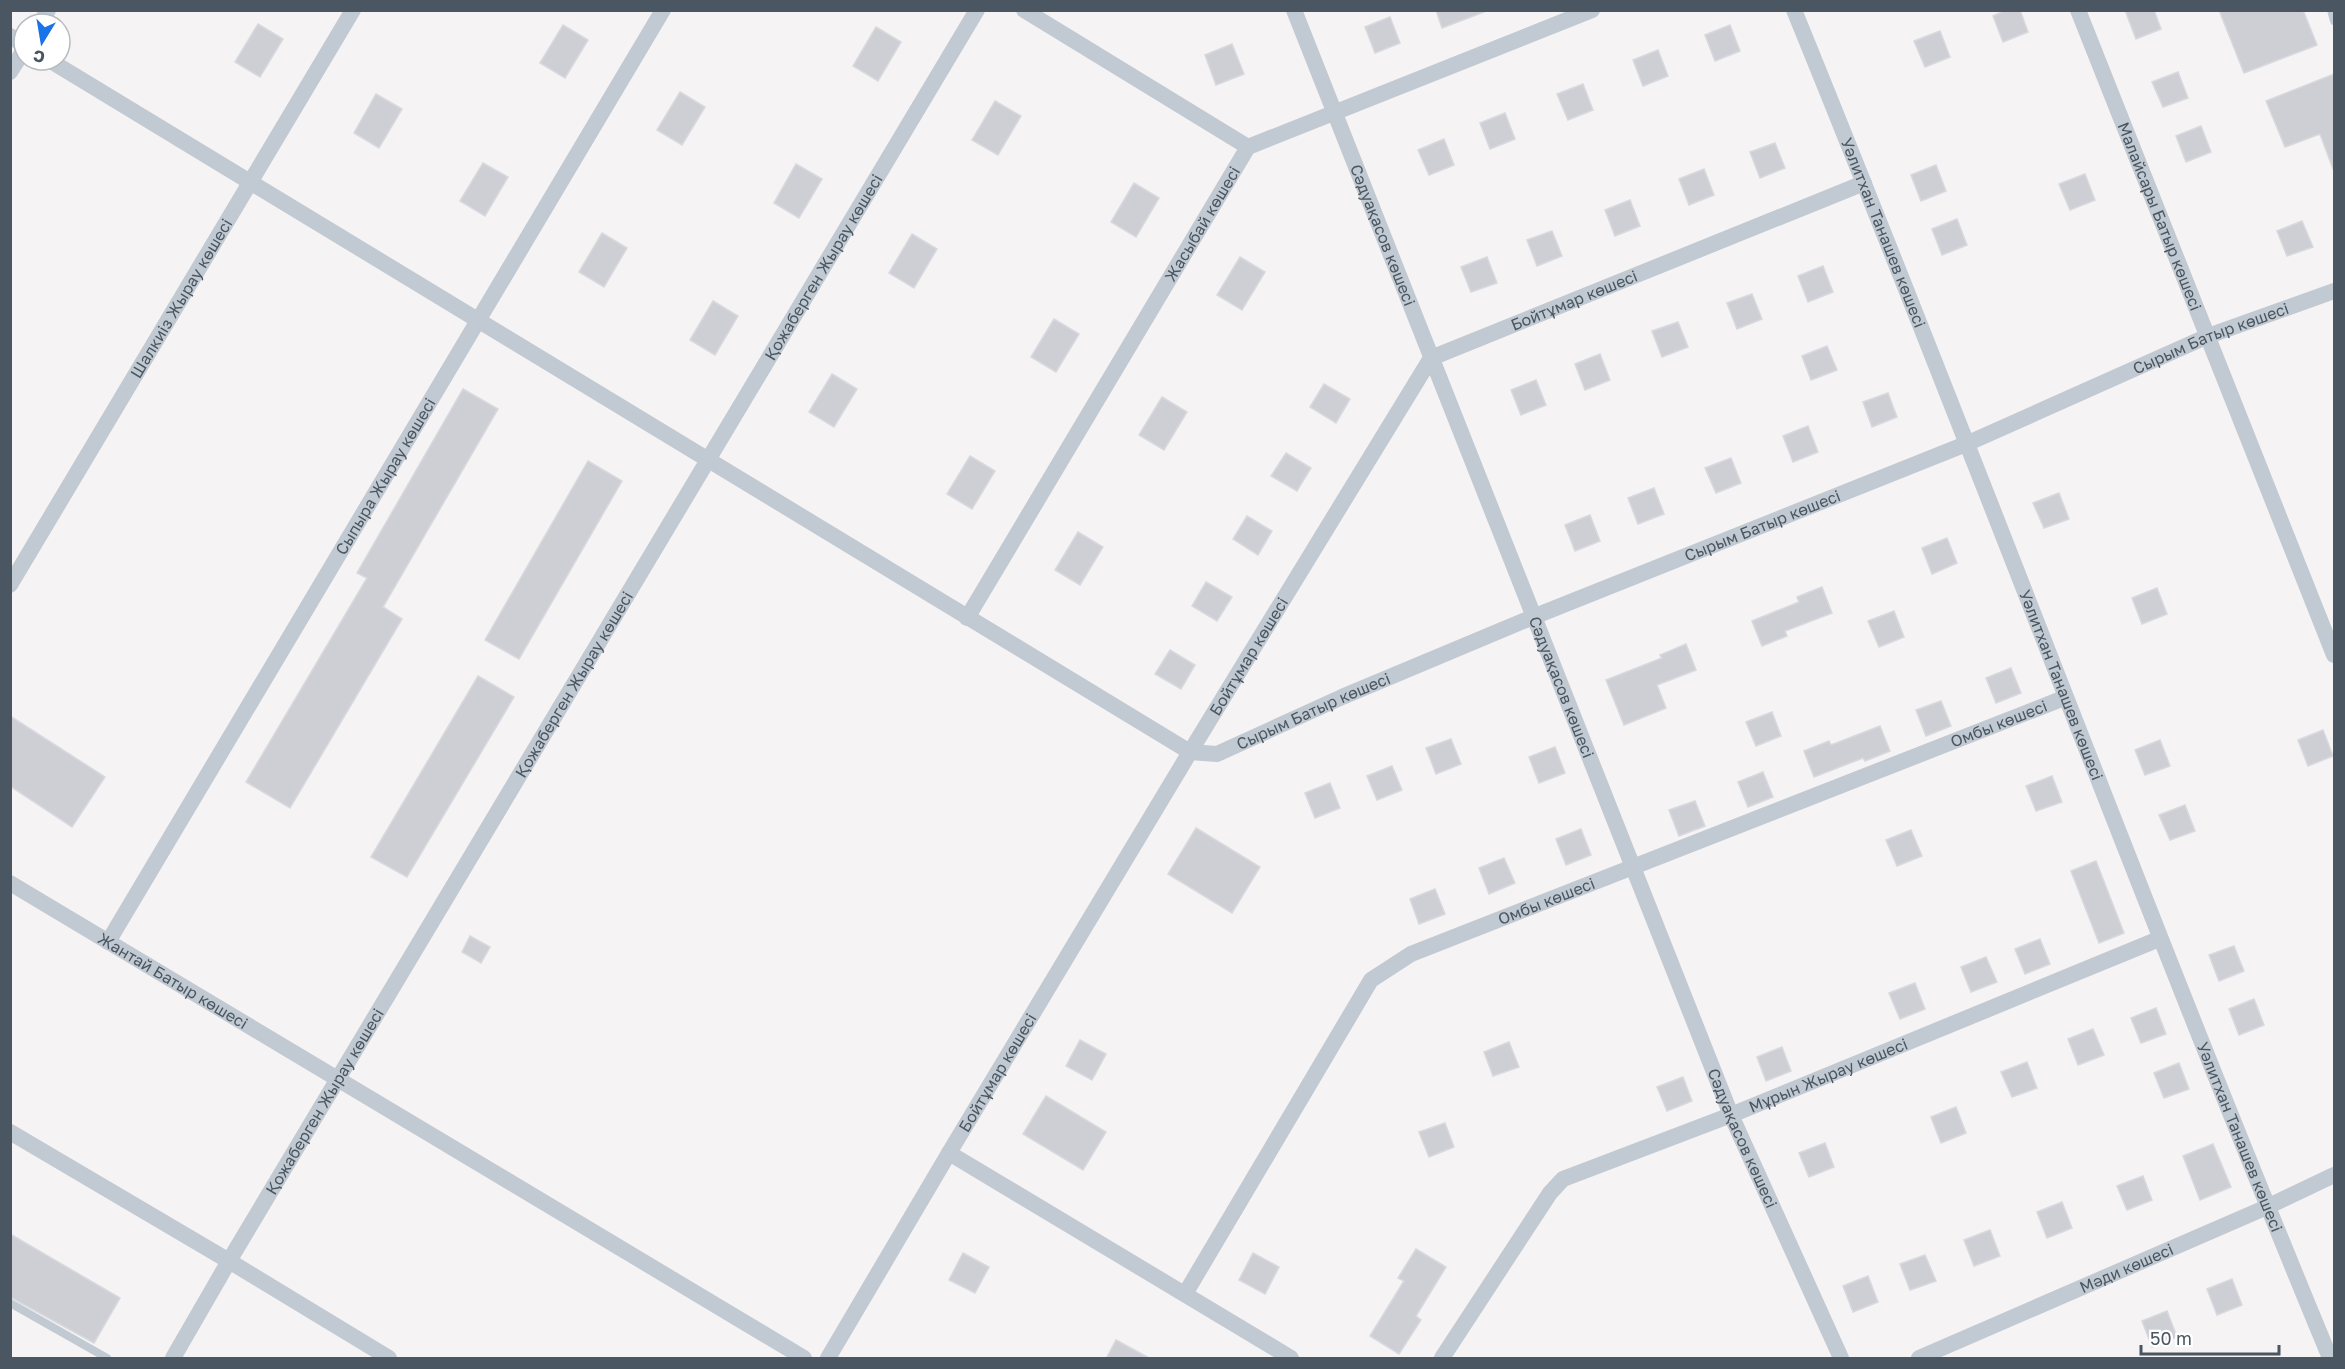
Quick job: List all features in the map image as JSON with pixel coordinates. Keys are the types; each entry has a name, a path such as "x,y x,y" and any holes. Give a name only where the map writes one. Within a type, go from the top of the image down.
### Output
{"street":[{"name":"Шалкиіз Жырау көшесі","path":"10,585 353,10"},
{"name":"Сыпыра Жырау көшесі","path":"108,942 663,10"},
{"name":"Қожаберген Жырау көшесі","path":"173,1359 338,1078 977,10"},
{"path":"1024,10 1248,147"},
{"name":"Сәдуақасов көшесі","path":"1294,10 1731,1114 1841,1359"},
{"name":"Жасыбай көшесі","path":"967,618 1248,147 1592,10"},
{"name":"Уәлитхан Танашев көшесі","path":"1794,10 1864,183 2159,939 2330,1359"},
{"name":"Малайсары Батыр көшесі","path":"2078,10 2334,655"},
{"path":"69,72 1190,752"},
{"name":"Бойтұмар көшесі","path":"828,1359 1190,752 1431,358 1864,183"},
{"name":"Сырым Батыр көшесі","path":"1190,752 1217,754 1533,617 1966,444 2208,336 2334,291"},
{"name":"Омбы көшесі","path":"1185,1294 1371,980 1412,954 2064,698"},
{"name":"Жантай Батыр көшесі","path":"10,883 804,1359"},
{"name":"Мұрын Жырау көшесі","path":"1442,1359 1550,1193 1563,1179 1731,1114 2159,939"},
{"path":"10,1132 229,1261 388,1359"},
{"path":"949,1153 1291,1359"},
{"name":"Мәди көшесі","path":"1919,1359 2267,1207 2334,1175"}],"lane":[{"path":"2331,10 2334,21"},
{"path":"10,1303 107,1359"}],"building":[{"path":"1436,10 1484,10 1484,12 1442,28"},
{"path":"2006,10 2020,10 2028,32 2003,42 1993,16"},
{"path":"2125,10 2154,10 2161,29 2136,39"},
{"path":"2219,10 2303,10 2317,45 2244,73"},
{"path":"1390,17 1400,43 1375,53 1365,27"},
{"path":"258,24 283,39 260,77 235,62"},
{"path":"563,25 588,40 565,78 540,63"},
{"path":"1730,25 1740,51 1715,61 1705,35"},
{"path":"876,27 901,42 878,81 853,66"},
{"path":"1940,31 1950,57 1925,67 1914,41"},
{"path":"1232,44 1244,74 1216,85 1205,55"},
{"path":"1658,50 1668,76 1643,86 1633,60"},
{"path":"2178,72 2188,98 2163,107 2152,82"},
{"path":"2334,74 2333,169 2320,134 2285,147 2266,101"},
{"path":"1583,84 1593,110 1568,120 1557,94"},
{"path":"680,92 705,107 682,145 657,130"},
{"path":"376,94 402,109 379,148 354,133"},
{"path":"995,101 1021,116 998,155 972,140"},
{"path":"1505,113 1515,139 1490,149 1480,123"},
{"path":"2201,126 2211,152 2186,162 2176,136"},
{"path":"1444,139 1454,165 1429,175 1418,150"},
{"path":"1775,143 1785,168 1760,178 1750,152"},
{"path":"483,163 508,177 485,216 460,201"},
{"path":"796,164 822,179 799,218 774,203"},
{"path":"1936,165 1946,191 1921,201 1911,175"},
{"path":"1704,169 1714,195 1689,205 1679,179"},
{"path":"2085,174 2095,200 2070,210 2059,184"},
{"path":"1134,183 1159,198 1136,237 1111,222"},
{"path":"1630,200 1640,226 1615,236 1605,210"},
{"path":"1957,219 1967,245 1942,255 1932,229"},
{"path":"2302,221 2313,247 2287,256 2277,231"},
{"path":"1552,231 1562,256 1537,266 1527,240"},
{"path":"602,233 627,248 604,287 579,272"},
{"path":"912,234 937,249 914,288 889,273"},
{"path":"1240,257 1265,272 1242,310 1217,295"},
{"path":"1487,257 1497,283 1471,292 1461,267"},
{"path":"1823,266 1833,292 1808,302 1798,276"},
{"path":"1752,294 1762,319 1737,329 1727,303"},
{"path":"713,301 738,316 715,355 690,340"},
{"path":"1054,319 1079,334 1056,372 1031,357"},
{"path":"1678,322 1688,347 1662,357 1652,331"},
{"path":"1827,346 1837,370 1811,380 1802,356"},
{"path":"1600,354 1610,380 1585,390 1575,364"},
{"path":"832,374 857,389 834,427 809,412"},
{"path":"1536,380 1546,405 1521,415 1511,390"},
{"path":"1324,384 1350,399 1336,423 1310,407"},
{"path":"463,389 498,409 383,607 402,619 290,808 246,782 367,578 357,573"},
{"path":"1888,393 1897,417 1872,427 1863,402"},
{"path":"1162,397 1187,412 1164,450 1139,435"},
{"path":"1808,426 1818,452 1793,462 1783,436"},
{"path":"1286,453 1311,468 1297,491 1271,476"},
{"path":"970,456 995,471 972,509 947,494"},
{"path":"1731,458 1741,483 1716,493 1705,468"},
{"path":"588,461 622,481 519,659 485,640"},
{"path":"1654,488 1664,514 1638,524 1628,498"},
{"path":"2059,493 2069,519 2044,528 2033,503"},
{"path":"1590,515 1600,541 1575,551 1565,525"},
{"path":"1247,516 1272,531 1258,555 1233,539"},
{"path":"1078,532 1103,547 1080,585 1055,570"},
{"path":"1947,538 1957,563 1932,574 1922,548"},
{"path":"1206,582 1232,597 1217,621 1192,606"},
{"path":"1822,587 1832,613 1785,631 1787,636 1762,646 1752,621 1799,602 1797,597"},
{"path":"2157,588 2167,614 2142,624 2132,598"},
{"path":"1894,611 1904,637 1879,647 1868,621"},
{"path":"1686,644 1696,670 1657,685 1666,708 1624,725 1606,680 1662,658 1660,655"},
{"path":"1170,650 1195,665 1181,689 1155,674"},
{"path":"2011,668 2021,693 1996,703 1986,678"},
{"path":"478,676 514,697 407,877 371,857"},
{"path":"1941,701 1951,726 1926,736 1916,710"},
{"path":"1772,712 1781,736 1756,746 1746,722"},
{"path":"10,716 105,777 72,827 10,786"},
{"path":"1880,726 1890,751 1865,761 1863,758 1814,777 1804,751 1829,741 1831,745"},
{"path":"2323,730 2333,756 2308,766 2298,740"},
{"path":"1451,739 1461,764 1436,774 1426,748"},
{"path":"2160,740 2170,766 2145,775 2135,750"},
{"path":"1555,747 1565,773 1539,783 1529,757"},
{"path":"1392,766 1402,790 1377,800 1367,776"},
{"path":"1763,772 1773,797 1748,807 1738,782"},
{"path":"2052,776 2062,802 2036,811 2026,786"},
{"path":"1330,783 1340,808 1315,818 1305,793"},
{"path":"1695,801 1705,826 1679,836 1669,810"},
{"path":"2185,805 2195,831 2170,840 2159,815"},
{"path":"1196,828 1260,867 1232,913 1168,874"},
{"path":"1581,829 1591,855 1566,865 1556,839"},
{"path":"1911,830 1922,856 1897,866 1886,840"},
{"path":"1504,858 1515,883 1489,894 1479,868"},
{"path":"2096,861 2124,933 2099,943 2071,871"},
{"path":"1435,889 1445,914 1419,924 1410,899"},
{"path":"470,936 490,947 481,963 462,952"},
{"path":"2040,939 2050,964 2025,974 2015,949"},
{"path":"2234,946 2244,971 2219,981 2209,955"},
{"path":"1986,957 1997,982 1971,992 1961,967"},
{"path":"1915,983 1925,1009 1900,1019 1889,993"},
{"path":"2254,999 2264,1025 2239,1035 2229,1009"},
{"path":"2156,1008 2166,1034 2141,1043 2131,1018"},
{"path":"2093,1029 2104,1055 2078,1065 2068,1039"},
{"path":"1080,1040 1106,1054 1092,1080 1066,1066"},
{"path":"1509,1042 1519,1067 1493,1076 1484,1052"},
{"path":"1782,1047 1791,1071 1766,1081 1757,1057"},
{"path":"2027,1062 2037,1088 2012,1097 2001,1072"},
{"path":"2179,1063 2189,1089 2164,1098 2154,1073"},
{"path":"1683,1077 1692,1101 1667,1111 1657,1087"},
{"path":"1046,1096 1106,1132 1083,1170 1023,1134"},
{"path":"1956,1107 1966,1133 1941,1143 1931,1117"},
{"path":"1445,1123 1454,1147 1429,1157 1419,1132"},
{"path":"1825,1143 1834,1167 1809,1177 1799,1153"},
{"path":"2213,1144 2231,1187 2200,1200 2183,1156"},
{"path":"2143,1176 2152,1200 2127,1210 2117,1186"},
{"path":"2062,1202 2072,1228 2047,1238 2037,1212"},
{"path":"1990,1230 2000,1256 1974,1266 1964,1240"},
{"path":"10,1234 120,1298 94,1343 10,1297"},
{"path":"1416,1249 1446,1267 1416,1316 1421,1320 1399,1354 1370,1336 1404,1281 1398,1278"},
{"path":"963,1253 989,1267 975,1293 949,1280"},
{"path":"1253,1253 1279,1267 1265,1294 1239,1280"},
{"path":"1925,1255 1936,1281 1910,1290 1900,1264"},
{"path":"1868,1276 1878,1302 1853,1312 1843,1286"},
{"path":"2232,1279 2242,1305 2217,1315 2207,1289"},
{"path":"2167,1311 2177,1337 2152,1347 2142,1321"},
{"path":"1116,1340 1151,1359 1106,1359"}]}
